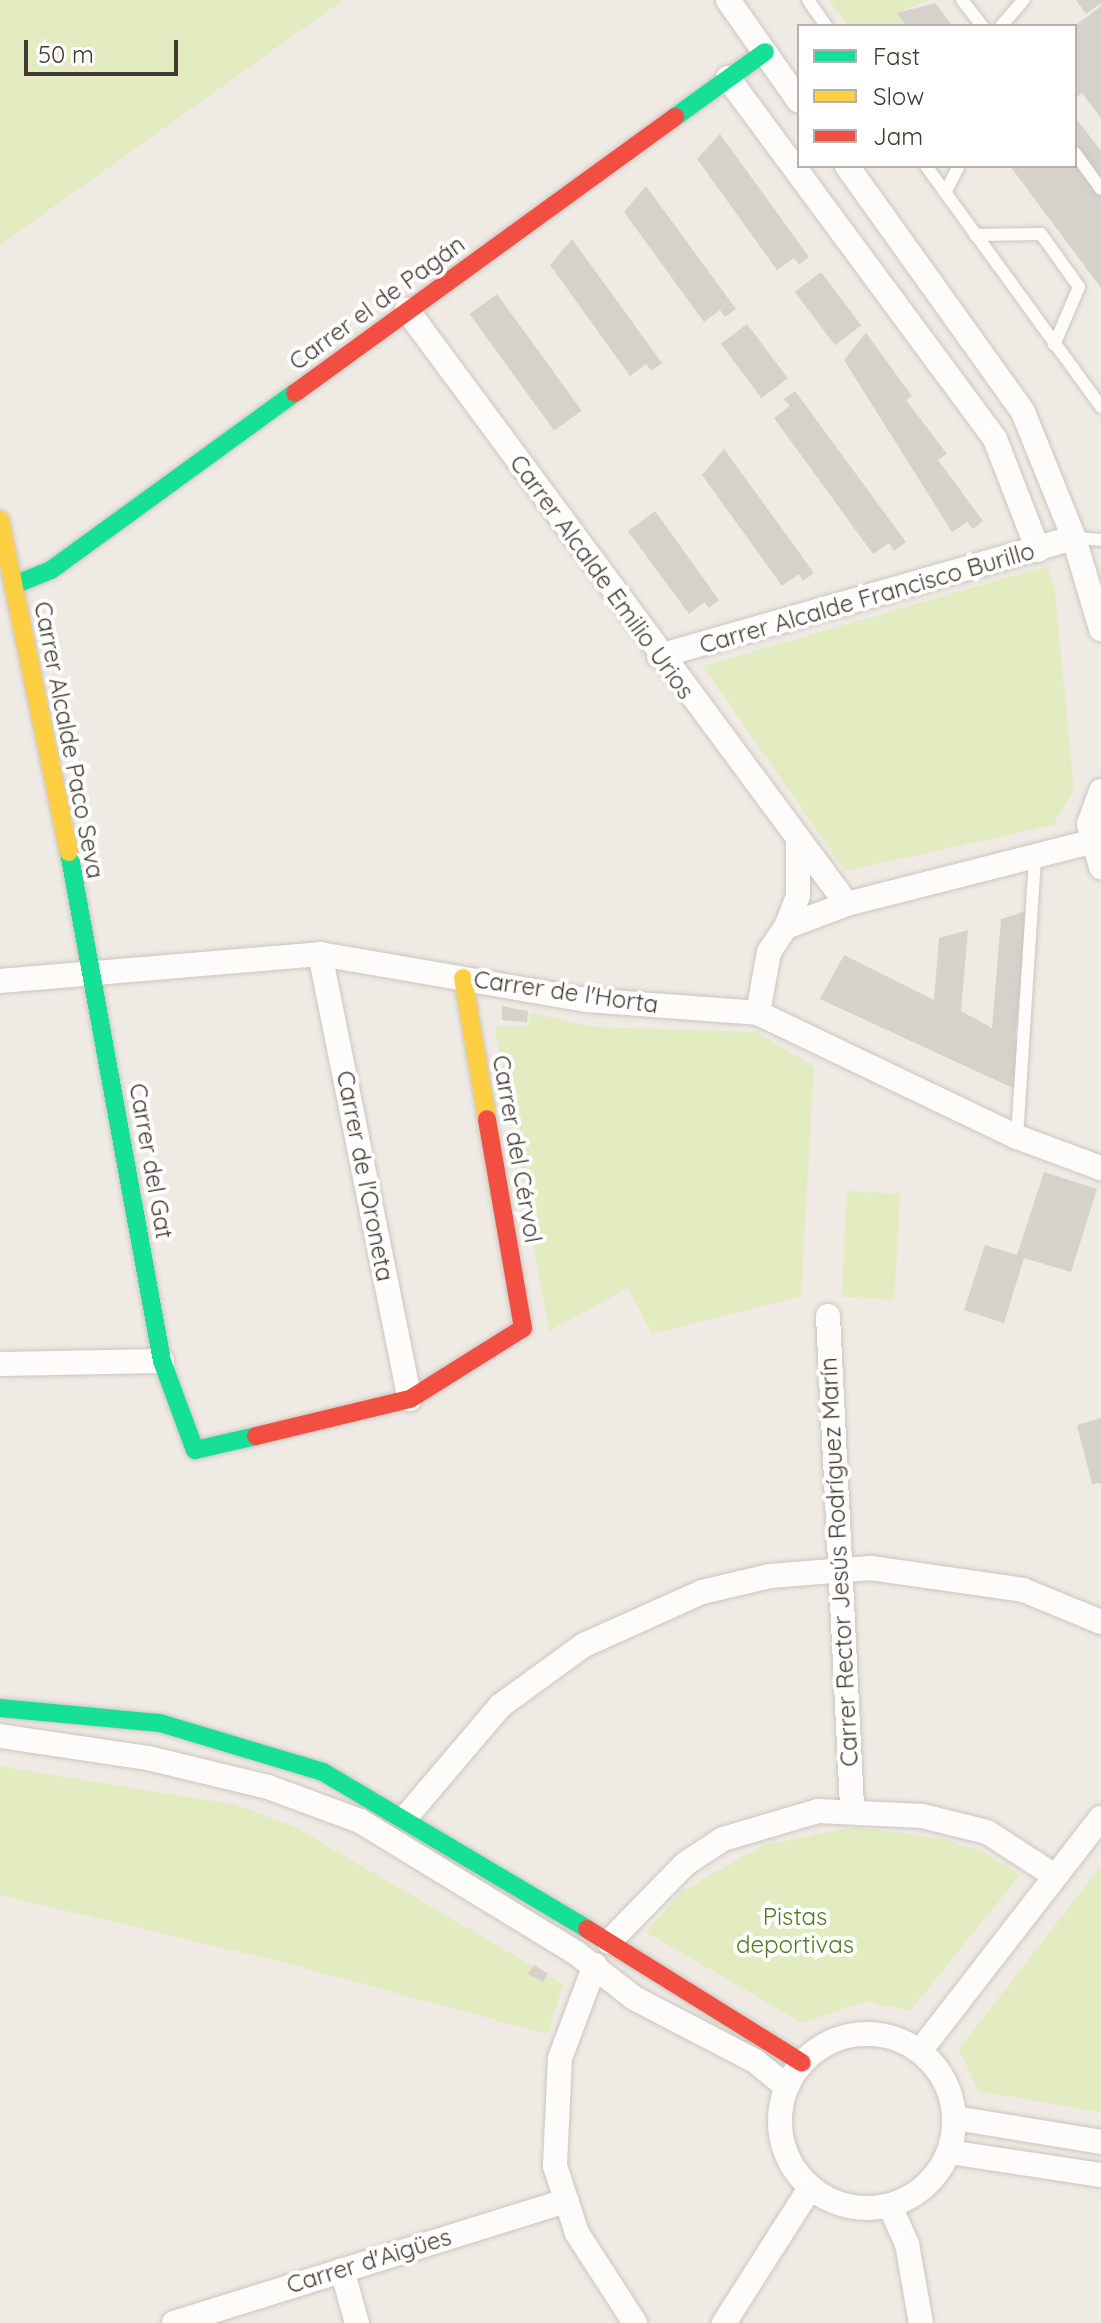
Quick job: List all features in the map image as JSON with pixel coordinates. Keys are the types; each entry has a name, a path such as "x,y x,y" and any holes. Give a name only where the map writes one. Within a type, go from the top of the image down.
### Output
{"street":[{"path":"728,0 797,98"},
{"name":"Carrer el de Pagán","path":"14,585 51,570 765,52"},
{"path":"728,78 995,439 1038,550"},
{"path":"848,168 1023,412 1074,538 1092,568 1101,628"},
{"name":"Carrer Alcalde Emilio Urios","path":"407,310 659,656 847,904"},
{"name":"Carrer Alcalde Paco Seva","path":"0,520 93,969"},
{"name":"Carrer Alcalde Francisco Burillo","path":"659,656 1074,538"},
{"path":"1101,791 1090,842 1101,867"},
{"path":"786,927 847,904 1090,842"},
{"path":"758,1013 769,952 786,927 798,895 798,843"},
{"name":"Carrer de l'Horta","path":"0,981 93,969 320,954 586,1000 758,1013 1017,1137 1101,1168"},
{"name":"Carrer de l'Oroneta","path":"320,954 410,1399"},
{"name":"Carrer del Gat","path":"93,969 162,1361 195,1450 410,1399"},
{"name":"Carrer del Cérvol","path":"410,1399 523,1328 463,978"},
{"name":"Carrer Rector Jesús Rodríguez Marín","path":"828,1316 837,1568 852,1809"},
{"path":"0,1364 162,1361"},
{"path":"406,1817 500,1706 584,1645 702,1592 837,1568 942,1574 1023,1590 1101,1622"},
{"path":"0,1708 160,1723 323,1772 406,1817 802,2063"},
{"path":"0,1736 135,1755 268,1787 360,1821 595,1965 634,1998 755,2061 787,2087"},
{"path":"609,1942 685,1864 723,1839 772,1821 852,1809 987,1832 1055,1876"},
{"path":"920,2051 1101,1818"},
{"path":"595,1965 560,2058 555,2166 566,2201 604,2282 635,2323"},
{"path":"859,2034 901,2040 920,2051 945,2080 955,2118 949,2152 926,2186 890,2206 835,2203 810,2188 782,2142 787,2087 802,2063 818,2049 859,2034"},
{"path":"955,2118 1101,2142"},
{"path":"949,2152 1101,2175"},
{"path":"724,2323 810,2188"},
{"name":"Carrer d'Aigües","path":"174,2323 566,2201"},
{"path":"890,2206 907,2244 921,2323"},
{"path":"342,2270 357,2323"}],"lane":[{"path":"808,0 825,24"},
{"path":"962,0 980,24"},
{"path":"1003,24 1024,0"},
{"path":"1077,156 1101,189"},
{"path":"927,168 1101,407"},
{"path":"945,193 958,168"},
{"path":"975,235 1041,234 1079,287 1054,345"},
{"path":"1074,538 1101,540"},
{"path":"1017,1137 1035,855"}],"green space":[{"path":"0,0 343,0 0,245"},
{"path":"829,0 930,0 897,13 905,24 847,24"},
{"path":"1047,566 1055,591 1074,790 1053,825 845,871 703,666"},
{"path":"531,1013 593,1027 756,1032 814,1067 801,1296 652,1334 628,1288 549,1331 495,1027 528,1026"},
{"path":"847,1191 900,1194 894,1300 841,1297"},
{"path":"0,1766 237,1805 295,1827 563,1984 548,2034 278,1961 0,1895"},
{"name":"Pistas deportivas","path":"855,1827 943,1839 983,1852 1020,1875 910,2011 866,2001 802,2023 646,1932 681,1892 763,1845"},
{"path":"1101,1866 1101,2112 978,2091 959,2049"}],"building":[{"path":"1076,0 1101,0 1101,3 1086,14"},
{"path":"935,3 951,24 905,24 897,13"},
{"path":"1101,6 1101,118 1082,93 1077,97 1077,24"},
{"path":"1077,120 1101,151 1101,288 1011,168 1077,168"},
{"path":"720,134 809,257 799,265 794,258 777,270 697,159"},
{"path":"646,186 736,309 725,317 720,310 704,322 624,212"},
{"path":"572,239 662,363 651,371 646,364 630,376 550,265"},
{"path":"821,272 861,326 835,345 795,292"},
{"path":"497,294 582,410 554,430 469,314"},
{"path":"747,324 788,378 762,398 721,344"},
{"path":"866,333 912,396 906,400 947,454 938,460 983,521 973,529 967,522 952,532 844,360"},
{"path":"795,391 906,542 894,551 889,543 873,554 774,418 790,406 784,399"},
{"path":"724,449 814,573 803,581 799,574 782,586 702,475"},
{"path":"655,511 719,600 709,608 704,602 689,614 628,531"},
{"path":"1030,910 1015,1039 1021,1042 1019,1091 820,999 844,955 934,1000 939,938 968,930 961,1011 992,1028 1001,919"},
{"path":"502,1006 528,1011 527,1022 502,1020"},
{"path":"1044,1172 1097,1189 1071,1272 1024,1258 1004,1323 964,1310 985,1245 1017,1255"},
{"path":"1101,1418 1101,1483 1092,1484 1077,1425"},
{"path":"534,1965 548,1974 543,1982 528,1974"}],"traffic: fast":[{"path":"675,117 765,52"},
{"path":"14,585 51,570 295,393"},
{"path":"69,852 162,1361 195,1450 256,1436"},
{"path":"0,1708 160,1723 323,1772 587,1929"}],"traffic: slow":[{"path":"0,520 69,852"},
{"path":"463,978 487,1119"}],"traffic: jam":[{"path":"295,393 675,117"},
{"path":"256,1436 410,1399 523,1328 487,1119"},
{"path":"587,1929 802,2063"}]}
